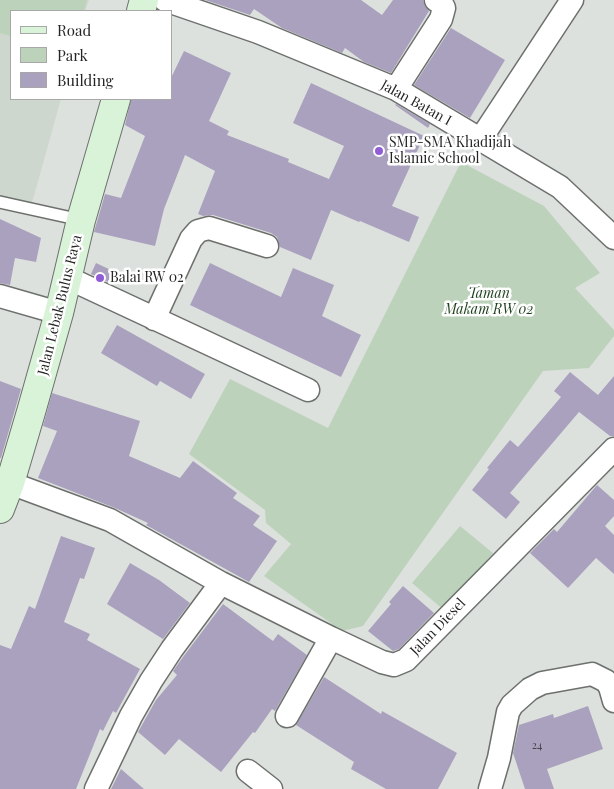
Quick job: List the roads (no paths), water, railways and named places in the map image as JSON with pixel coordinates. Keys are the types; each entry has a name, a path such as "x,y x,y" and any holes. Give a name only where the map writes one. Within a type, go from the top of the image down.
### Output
{"main road":[{"name":"Jalan Lebak Bulus Raya","path":"0,509 5,481 59,313 81,220 116,100"}],"street":[{"name":"Jalan Batan I","path":"165,0 258,32 396,89 560,187 614,238"},
{"path":"396,89 441,18 444,8 436,0"},
{"path":"480,140 572,0"},
{"path":"154,319 191,239 198,231 209,228 266,246"},
{"path":"68,278 308,390"},
{"path":"0,296 59,313"},
{"name":"Jalan Diesel","path":"5,481 110,520 221,583 382,662 394,664 406,660 614,449"},
{"path":"96,789 130,716 151,681 172,649 221,583"},
{"path":"288,716 331,638"},
{"path":"490,789 499,758 508,712 512,705 530,689 542,683 592,674 606,681 614,701"},
{"path":"248,771 272,789"}],"lane":[{"path":"0,202 81,220"}],"place":[{"name":"SMP-SMA Khadijah Islamic School","path":"379,151"},
{"name":"Balai RW 02","path":"100,278"}],"park label":[{"name":"Taman Makam RW 02","path":"489,302"}]}
